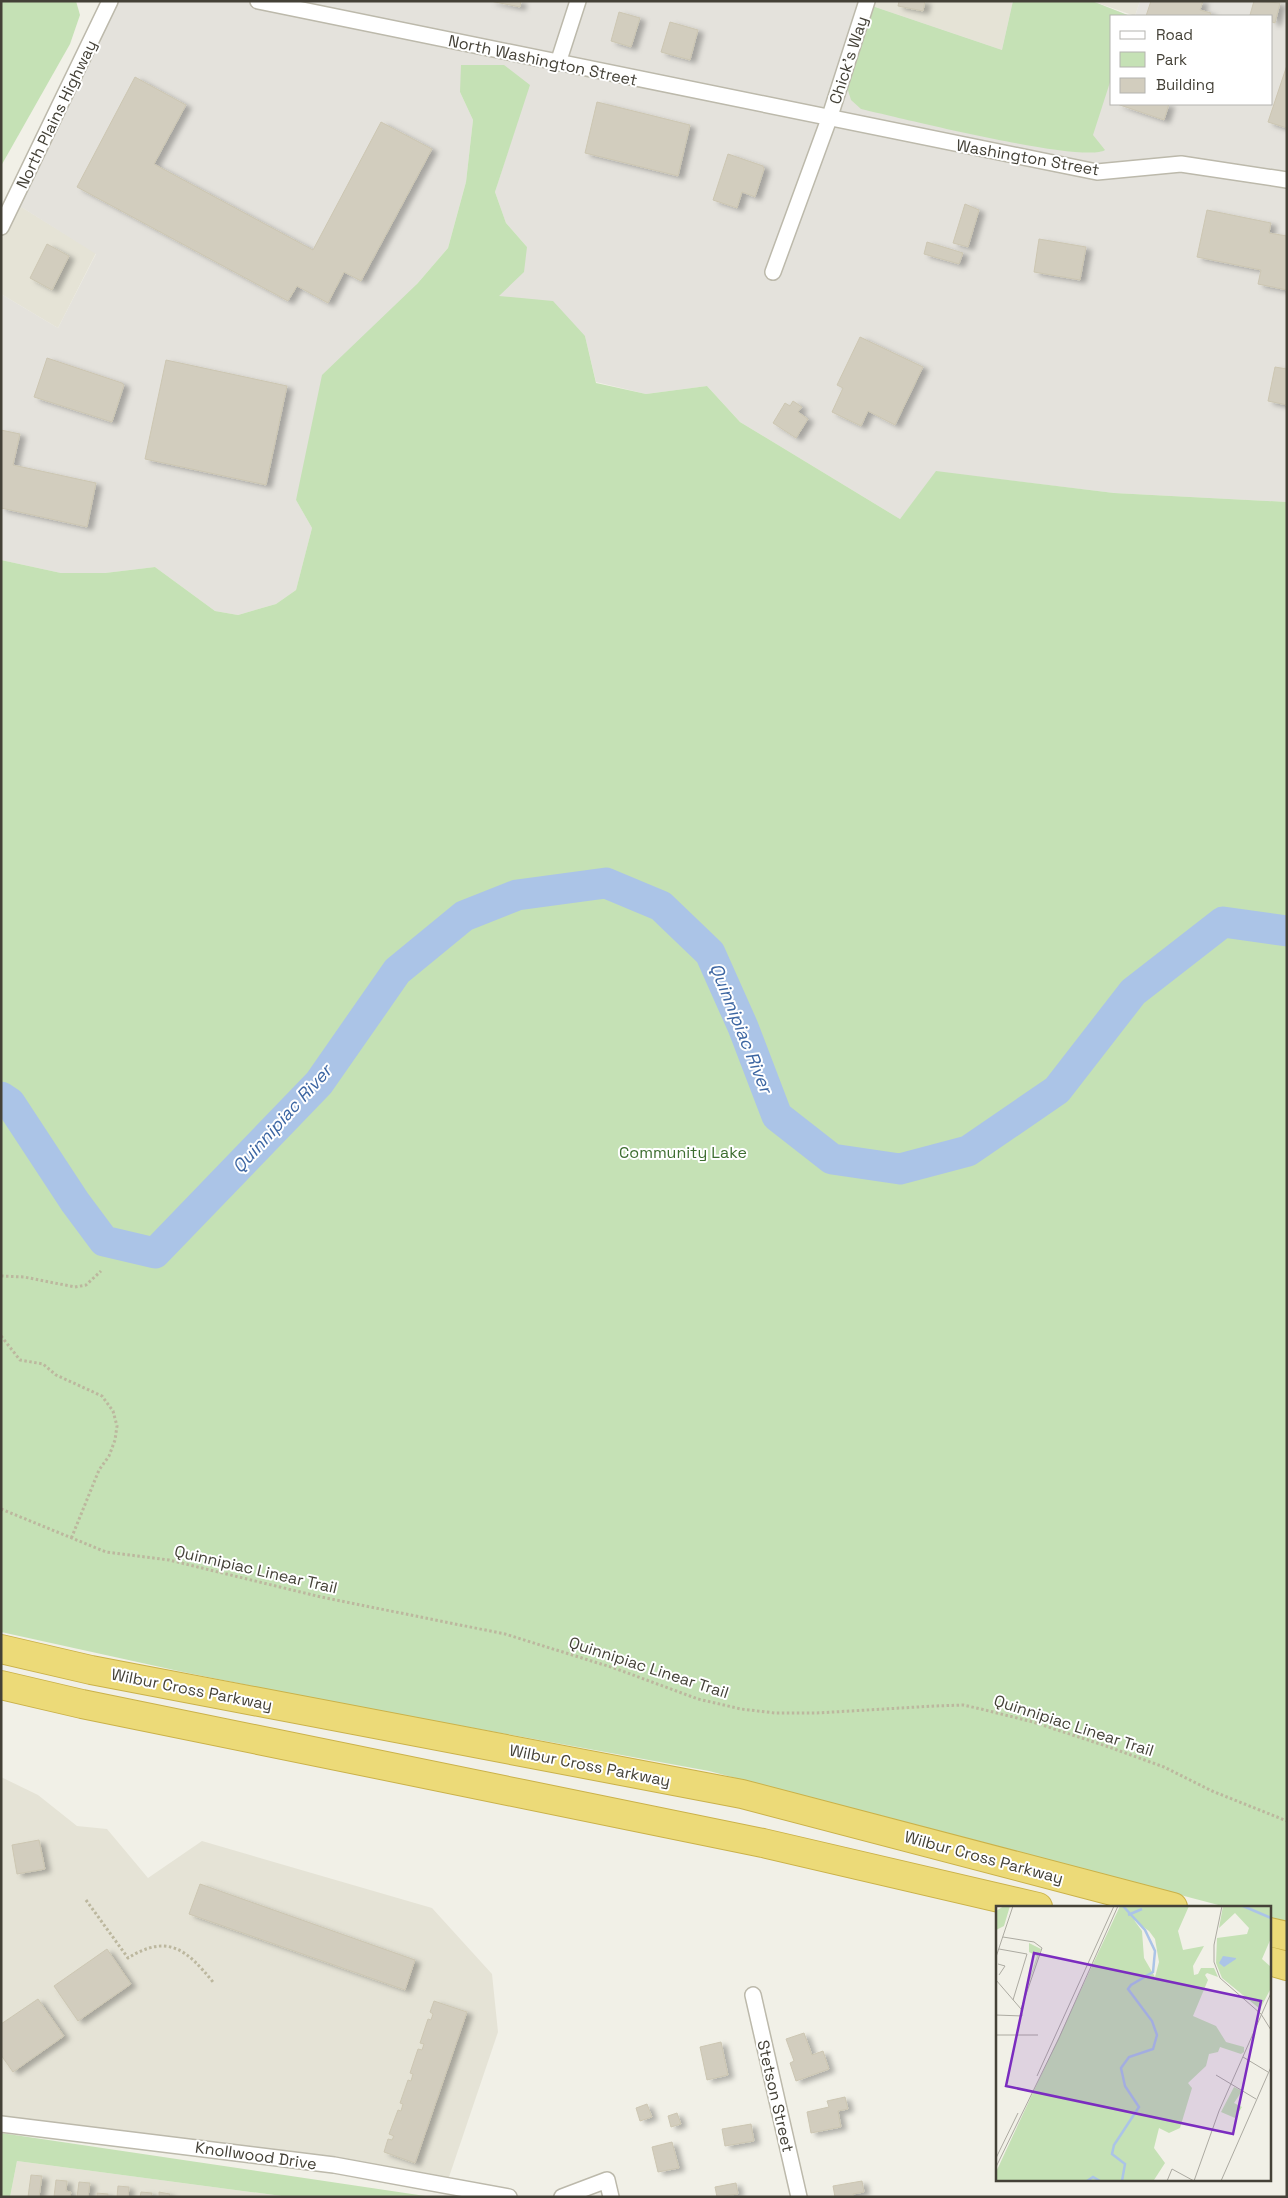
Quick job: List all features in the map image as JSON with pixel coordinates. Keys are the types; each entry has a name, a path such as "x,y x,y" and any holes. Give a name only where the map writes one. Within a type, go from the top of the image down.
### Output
{"highway":[{"name":"Wilbur Cross Parkway","path":"1,1649 91,1670 742,1794 1169,1906"},
{"path":"1,1685 82,1704 763,1843 1034,1906"},
{"path":"1270,1932 1287,1936"},
{"path":"1270,1961 1287,1966"}],"street":[{"name":"North Plains Highway","path":"1,226 110,1"},
{"name":"North Washington Street","path":"258,1 829,119"},
{"path":"558,63 578,1"},
{"name":"Chick's Way","path":"773,272 829,119 867,1"},
{"name":"Washington Street","path":"829,119 1097,172 1181,164 1287,180"},
{"name":"Stetson Street","path":"753,1995 800,2197"},
{"name":"Knollwood Drive","path":"1,2124 334,2166 508,2197"},
{"path":"562,2197 607,2180 611,2197"}],"path":[{"path":"1,1276 24,1277 75,1287 86,1285 101,1271"},
{"path":"1,1336 20,1360 43,1364 56,1375 102,1396 113,1411 117,1426 115,1440 109,1456 99,1470 71,1539"},
{"name":"Quinnipiac Linear Trail","path":"1,1509 106,1552 169,1560 321,1598 505,1634 614,1668 698,1699 741,1709 775,1713 963,1705 981,1709 1033,1722 1106,1746 1164,1768 1212,1791 1287,1821"},
{"path":"86,1900 128,1958 154,1945 170,1947 181,1951 198,1963 213,1982"}],"shaded area":[{"path":"117,1 874,1 872,6 1002,50 1013,1 1092,1 1127,15 1110,15 1110,105 1273,105 1273,15 1135,15 1140,1 1287,1 1287,502 1114,493 937,472 900,519 740,422 707,386 646,394 596,382 585,336 498,296 527,247 506,223 495,192 529,85 460,92 473,120 466,182 448,248 417,284 296,500 312,528 296,590 276,604 238,615 215,611 155,567 105,573 61,573 1,560 1,294 58,328 96,254 18,205"},
{"path":"874,1 1013,1 1002,50 872,6"},
{"path":"1092,1 1140,1 1135,15"},
{"path":"18,205 96,253 58,328 1,294 1,237"},
{"path":"1,1777 38,1795 77,1826 107,1829 148,1878 202,1841 432,1908 492,1974 498,2032 448,2180 1,2120"},
{"path":"17,2161 289,2197 10,2197"}],"green space":[{"path":"1,1 76,1 80,15 70,44 1,166"},
{"path":"1013,1 1092,1 1127,15 1110,15 1110,82 1093,135 1105,150 1090,153 1063,151 988,138 861,109 851,100 847,87 872,6 1002,50"},
{"name":"Community Lake","path":"461,65 504,65 530,85 495,192 506,223 527,247 524,272 499,296 553,301 585,336 596,383 646,394 707,386 740,422 900,519 936,471 1114,493 1287,502 1287,1922 1270,1917 1270,1906 1222,1906 709,1771 331,1702 1,1632 1,560 61,573 105,573 155,567 215,611 238,615 276,604 296,590 312,528 296,500 322,375 417,284 448,248 466,182 473,120 460,92"},
{"path":"1,2133 432,2197 289,2197 17,2161 10,2197 1,2197"}],"building":[{"path":"490,1 521,1 520,7"},
{"path":"899,1 925,1 923,11 898,6"},
{"path":"1151,1 1203,1 1200,10 1211,13 1210,15 1146,15"},
{"path":"1254,1 1280,3 1275,23 1273,22 1273,15 1250,15"},
{"path":"619,12 640,18 631,47 611,41"},
{"path":"670,22 698,30 690,60 661,52"},
{"path":"1287,65 1287,128 1268,122"},
{"path":"135,77 186,105 154,164 313,250 381,122 432,149 361,281 344,272 328,303 297,286 288,301 77,187"},
{"path":"597,102 690,125 678,176 585,153"},
{"path":"1120,105 1169,105 1164,120"},
{"path":"728,154 763,166 764,169 755,197 742,192 737,208 713,200"},
{"path":"965,204 979,210 968,247 953,243"},
{"path":"1207,210 1271,223 1269,233 1287,236 1287,290 1258,284 1261,270 1197,257"},
{"path":"1039,239 1086,247 1080,280 1034,272"},
{"path":"927,242 963,253 959,264 924,254"},
{"path":"47,244 69,256 52,290 30,278"},
{"path":"860,337 923,367 895,425 868,411 861,426 832,412 843,388 837,385"},
{"path":"47,358 122,383 124,385 112,422 34,397"},
{"path":"166,360 287,386 266,485 145,459"},
{"path":"1275,367 1287,369 1287,405 1268,401"},
{"path":"793,401 802,407 798,412 808,419 796,438 773,423 785,403 790,406"},
{"path":"1,430 20,434 13,465 96,483 87,527 1,508"},
{"path":"39,1840 45,1869 17,1874 12,1845"},
{"path":"200,1884 415,1960 405,1990 189,1914"},
{"path":"107,1949 131,1984 78,2021 54,1986"},
{"path":"38,1999 64,2036 13,2072 1,2055 1,2024"},
{"path":"434,2001 467,2012 415,2163 384,2152 388,2139 392,2140 394,2136 389,2134 398,2110 401,2111 403,2104 400,2103 408,2080 411,2081 413,2074 410,2073 418,2049 422,2050 424,2044 420,2043 428,2019 431,2020 433,2014 430,2012"},
{"path":"804,2033 812,2055 823,2051 829,2069 796,2081 790,2063 794,2061 786,2039"},
{"path":"721,2042 728,2075 707,2080 700,2047"},
{"path":"845,2097 848,2109 838,2111 841,2127 811,2133 807,2112 829,2107 827,2101"},
{"path":"647,2104 652,2117 640,2121 636,2108"},
{"path":"677,2113 681,2124 671,2127 668,2116"},
{"path":"751,2124 754,2141 725,2146 722,2129"},
{"path":"672,2142 679,2168 658,2172 652,2147"},
{"path":"31,2175 42,2176 39,2197 28,2197"},
{"path":"56,2180 67,2181 66,2191 71,2192 70,2197 54,2197"},
{"path":"862,2181 864,2192 853,2194 854,2197 835,2197 833,2186"},
{"path":"79,2182 90,2183 88,2197 77,2197"},
{"path":"736,2183 738,2194 717,2197 715,2187"},
{"path":"118,2186 129,2187 128,2197 117,2197"},
{"path":"141,2192 152,2193 151,2197 140,2197"},
{"path":"159,2192 170,2194 169,2197 159,2197"},
{"path":"97,2193 108,2194 108,2197 97,2197"}],"waterway":[{"name":"Quinnipiac River","path":"1,1097 10,1103 75,1202 104,1241 155,1253 319,1083 397,971 464,916 517,895 606,883 661,906 710,953 743,1027 777,1116 832,1159 900,1169 968,1151 1057,1090 1133,992 1223,922 1287,931"}]}
